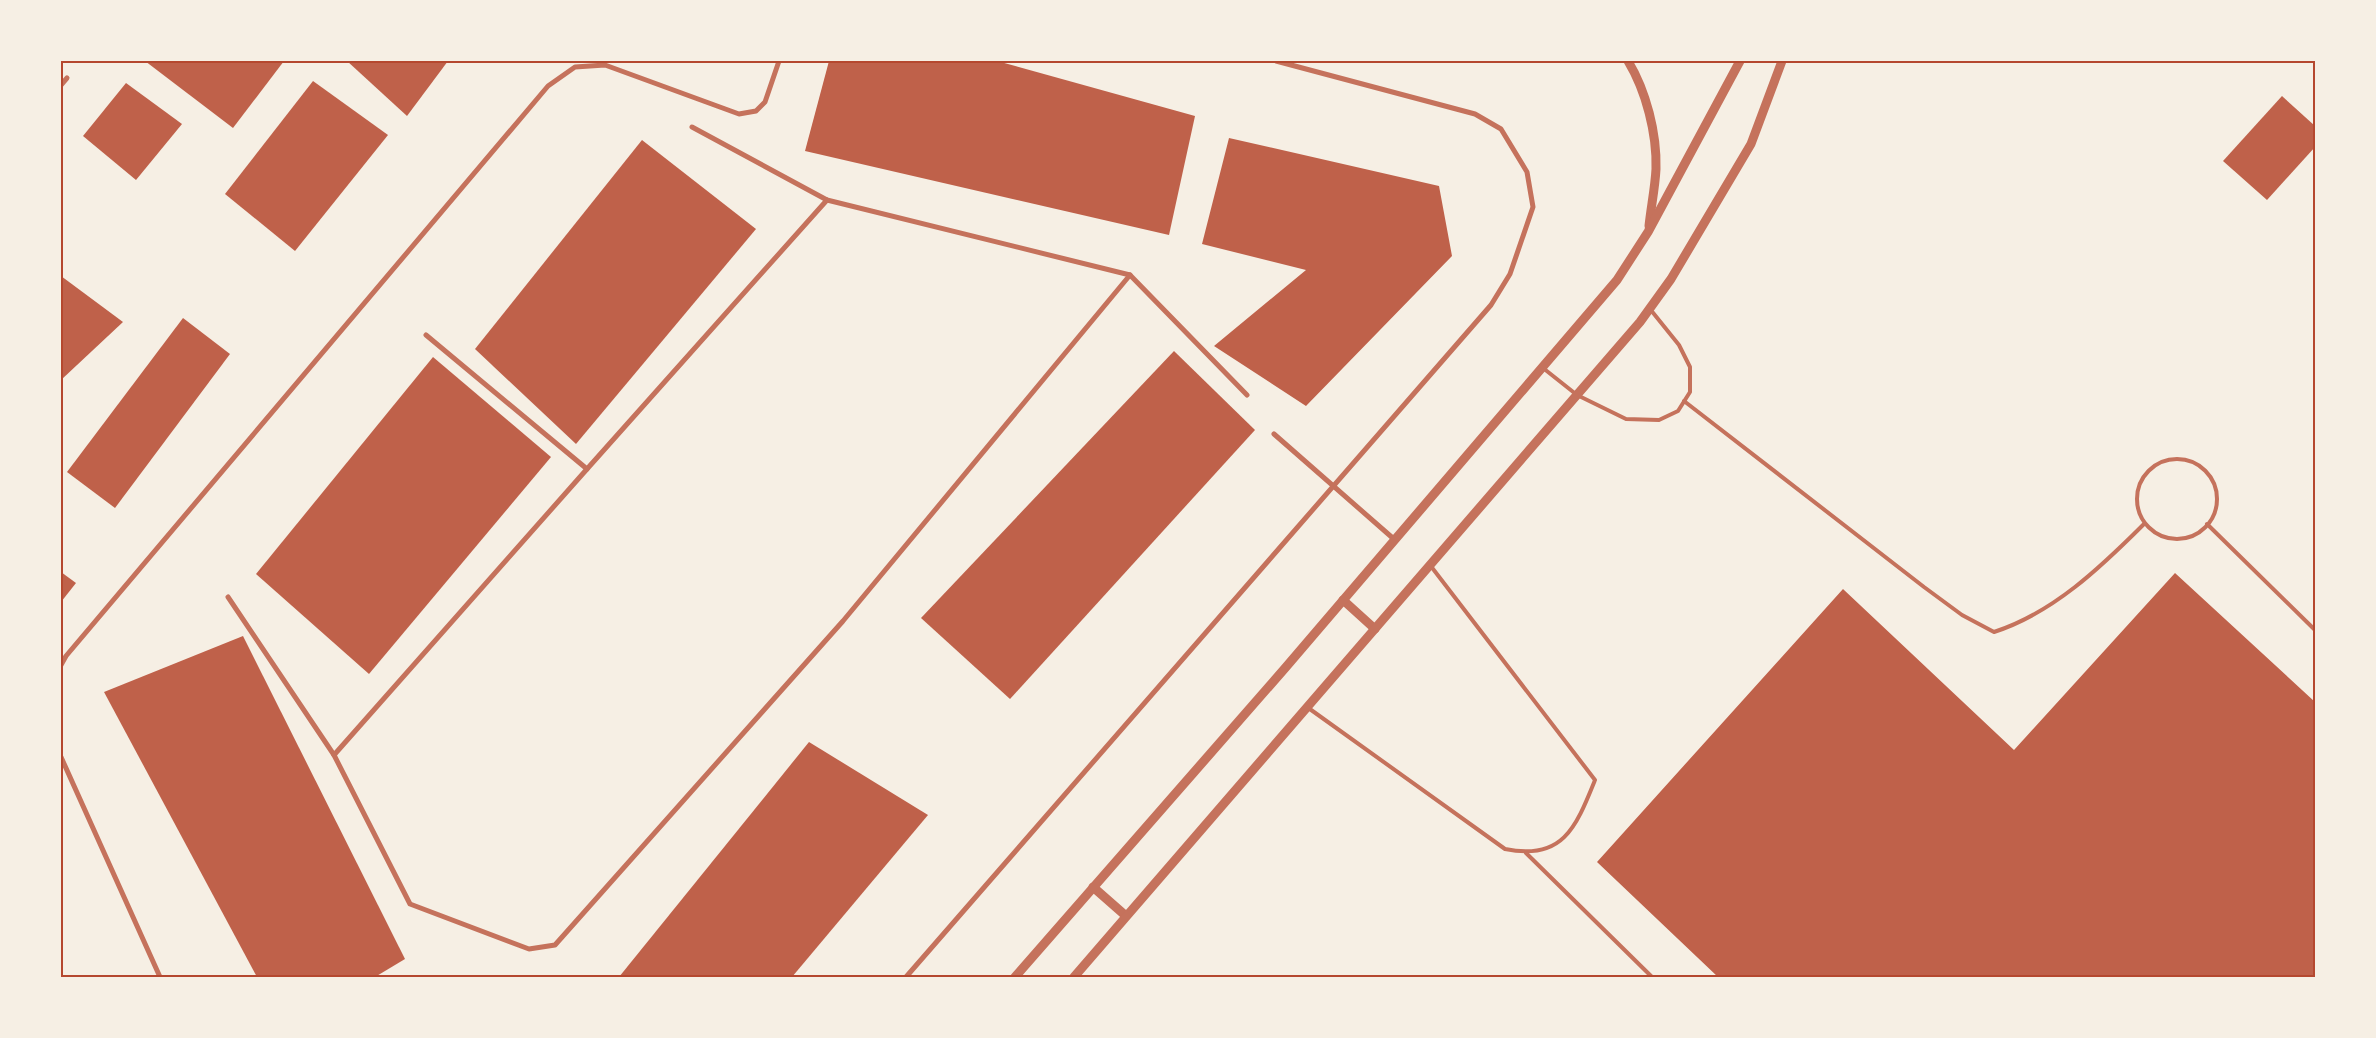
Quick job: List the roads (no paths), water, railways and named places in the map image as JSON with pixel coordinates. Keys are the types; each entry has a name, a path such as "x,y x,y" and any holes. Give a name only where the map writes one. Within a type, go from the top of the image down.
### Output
{"street":[{"path":"61,666 66,656 548,86 575,67 605,65 739,114 756,111 765,102 779,61"},
{"path":"906,977 1491,305 1510,274 1533,207 1526,172 1501,129 1476,114 1276,61"},
{"path":"1628,61 1635,73 1652,126 1656,168 1648,232"},
{"path":"1015,977 1395,540 1617,280 1648,232 1740,61"},
{"path":"1074,977 1650,309 1671,278 1751,144 1782,61"},
{"path":"61,85 67,78"},
{"path":"692,127 827,200 1130,276 1247,395"},
{"path":"334,755 827,200"},
{"path":"228,597 334,755 410,904 529,949 555,945 843,621 1130,276"},
{"path":"426,335 587,469"},
{"path":"1274,434 1395,540"},
{"path":"1343,600 1375,628"},
{"path":"61,757 160,977"},
{"path":"1093,887 1126,916"}],"lane":[{"path":"1543,367 1577,395 1626,419 1659,420 1678,411 1690,392 1690,367 1679,345 1650,309"},
{"path":"1684,401 1924,587 1962,615 1994,632 2018,624 2054,604 2114,554 2144,524"},
{"path":"2172,458 2193,461 2209,474 2217,493 2215,514 2201,532 2182,540 2161,537 2144,524 2136,505 2140,483 2153,467 2172,458"},
{"path":"2207,524 2315,630"},
{"path":"1307,707 1505,849 1526,853 1551,848 1579,820 1595,780 1430,565"},
{"path":"1526,853 1652,977"}]}
